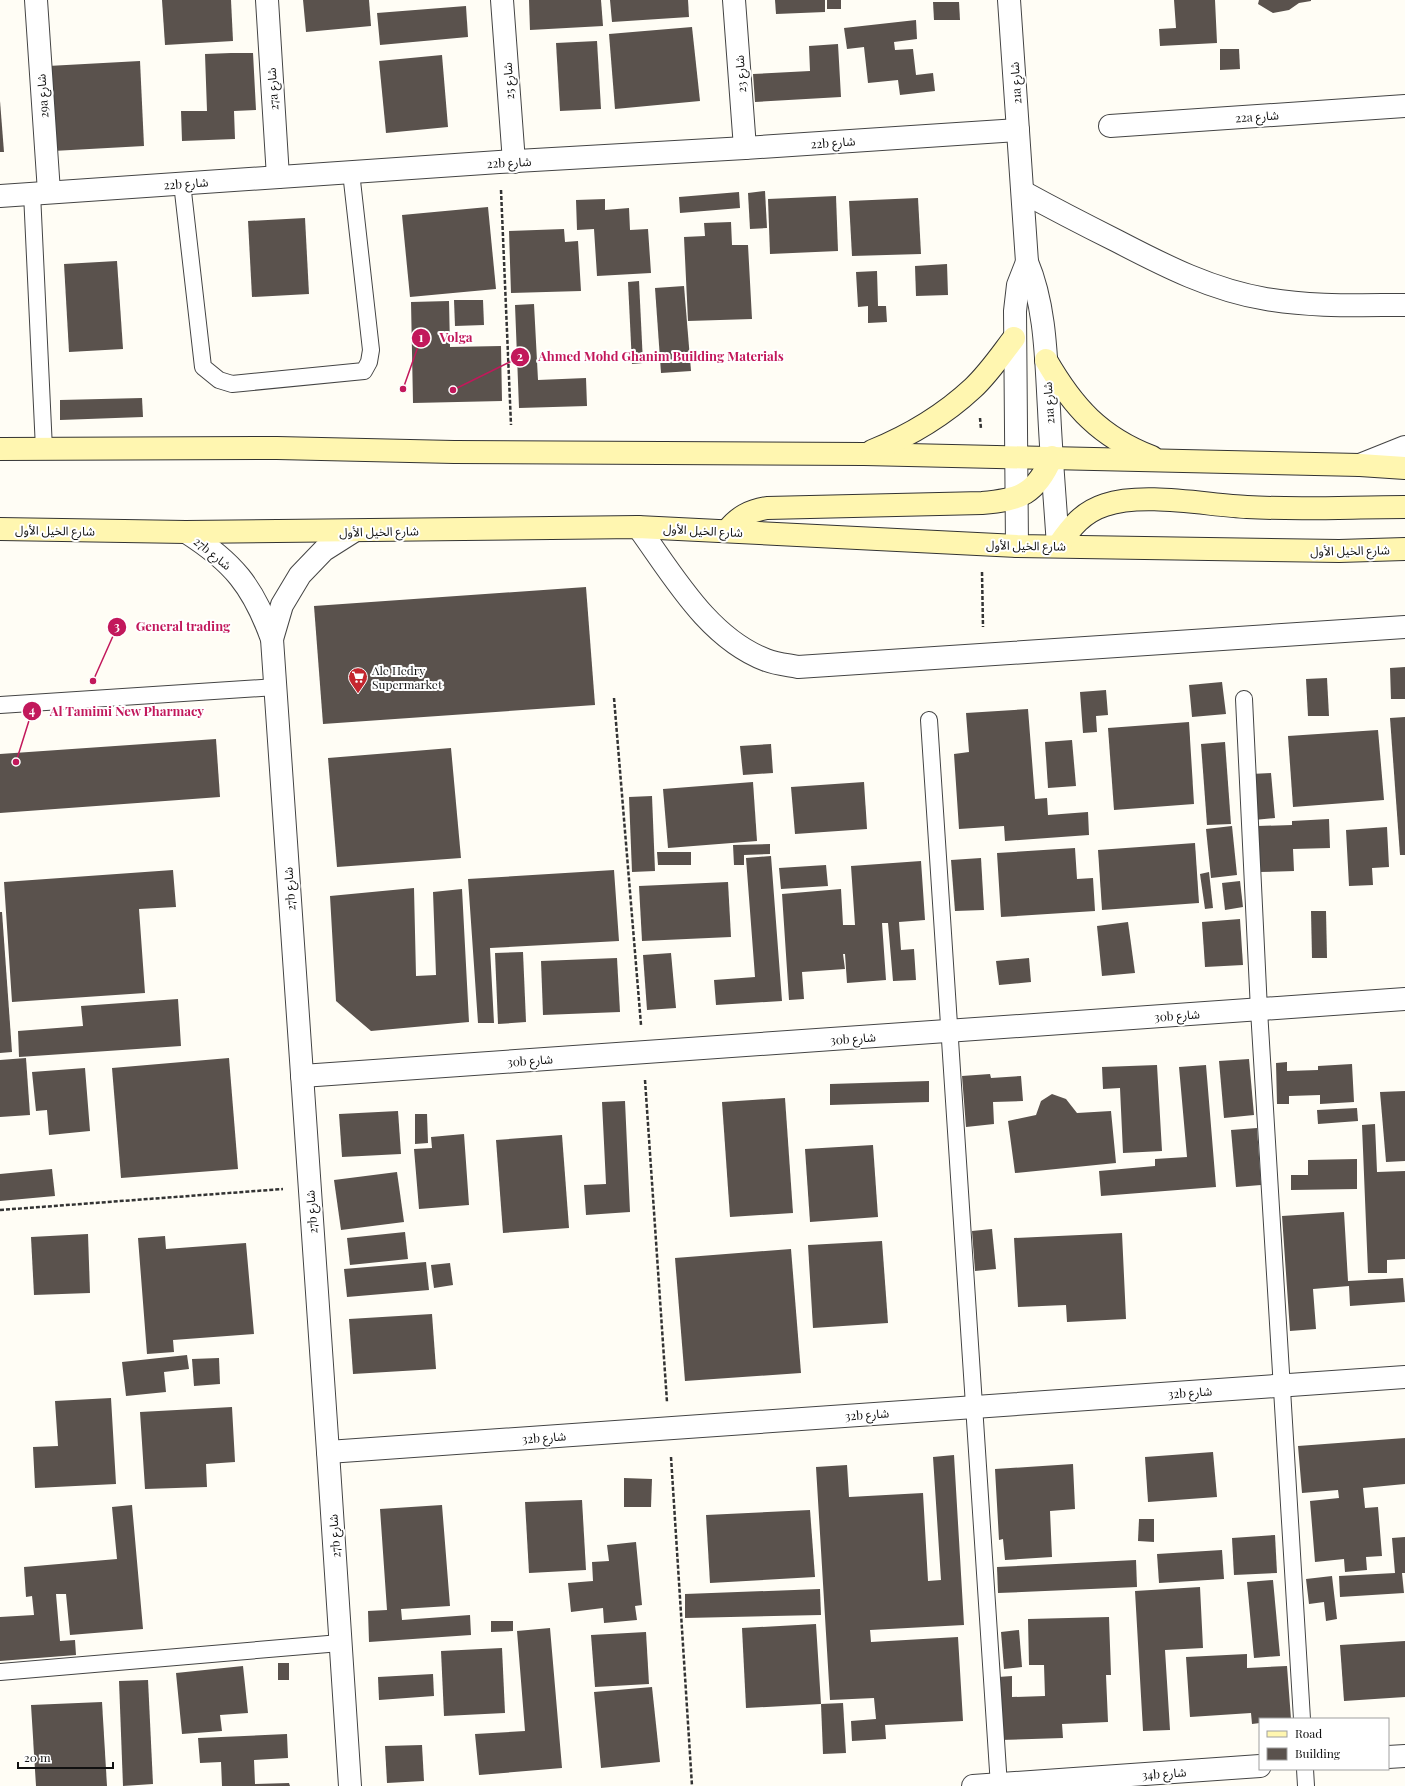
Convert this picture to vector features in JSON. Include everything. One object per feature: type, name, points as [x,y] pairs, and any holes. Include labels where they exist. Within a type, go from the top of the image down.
[{"type":"main road","points":[[864,454],[894,442],[922,427],[956,402],[973,388],[995,364],[1014,338]]},
{"type":"main road","points":[[1046,360],[1061,388],[1082,412],[1106,433],[1133,449],[1162,461]]},
{"type":"main road","points":[[0,449],[277,448],[513,453],[864,454],[1360,465],[1405,468]]},
{"type":"main road","points":[[727,531],[734,522],[744,515],[755,510],[767,508],[982,503],[1017,498],[1033,488],[1044,475],[1052,458]]},
{"type":"main road","points":[[1058,546],[1071,527],[1085,514],[1105,505],[1126,500],[1248,507],[1405,507]]},
{"type":"main road","name":"شارع الخيل الأول","points":[[0,529],[186,532],[638,527],[1018,546],[1339,551],[1405,549]]},
{"type":"street","name":"29a شارع","points":[[36,0],[40,192]]},
{"type":"street","name":"27a شارع","points":[[266,0],[278,177]]},
{"type":"street","name":"شارع 25","points":[[502,0],[507,162]]},
{"type":"street","name":"شارع 23","points":[[734,0],[745,148]]},
{"type":"street","name":"21a شارع","points":[[1009,0],[1027,262],[1039,300],[1046,360],[1058,546]]},
{"type":"street","name":"22a شارع","points":[[1110,126],[1405,106]]},
{"type":"street","name":"22b شارع","points":[[0,196],[40,192],[1018,130]]},
{"type":"street","points":[[1023,192],[1158,263],[1193,279],[1229,291],[1266,299],[1304,304],[1405,305]]},
{"type":"street","name":"21a شارع","points":[[1018,546],[1014,338],[1015,298],[1027,262]]},
{"type":"street","points":[[1360,465],[1405,447]]},
{"type":"street","points":[[638,527],[712,625],[737,646],[766,660],[798,667],[1405,627]]},
{"type":"street","name":"27b شارع","points":[[272,639],[282,605],[300,575],[324,550],[354,531]]},
{"type":"street","name":"27b شارع","points":[[186,532],[210,547],[231,565],[263,612],[272,639],[350,1786]]},
{"type":"street","name":"30b شارع","points":[[302,1076],[1405,999]]},
{"type":"street","name":"32b شارع","points":[[328,1452],[1405,1377]]},
{"type":"street","points":[[1389,1757],[1405,1756]]},
{"type":"street","name":"34b شارع","points":[[973,1786],[1259,1766]]},
{"type":"lane","points":[[182,183],[203,367],[220,380],[232,384],[364,371],[369,362],[371,350],[351,172]]},
{"type":"lane","points":[[40,192],[44,449]]},
{"type":"lane","points":[[0,706],[276,687]]},
{"type":"lane","points":[[1244,699],[1260,1010],[1302,1718]]},
{"type":"lane","points":[[929,720],[999,1785]]},
{"type":"lane","points":[[0,1672],[340,1643]]},
{"type":"lane","points":[[1305,1770],[1306,1786]]},
{"type":"path","points":[[507,162],[513,453]]},
{"type":"path","points":[[614,698],[643,1052],[692,1786]]},
{"type":"path","points":[[0,1210],[309,1187]]},
{"type":"building","points":[[162,0],[231,0],[233,41],[165,45]]},
{"type":"building","points":[[303,0],[369,0],[371,26],[306,32]]},
{"type":"building","points":[[529,0],[601,0],[603,26],[530,30]]},
{"type":"building","points":[[610,0],[688,0],[689,17],[612,22]]},
{"type":"building","points":[[775,0],[825,0],[825,12],[776,14]]},
{"type":"building","points":[[827,0],[841,0],[841,9],[827,9]]},
{"type":"building","points":[[1174,0],[1215,0],[1217,43],[1160,46],[1159,29],[1176,28]]},
{"type":"building","points":[[1259,0],[1311,1],[1299,3],[1289,10],[1273,13],[1258,4]]},
{"type":"building","points":[[933,2],[959,2],[960,20],[934,20]]},
{"type":"building","points":[[466,6],[468,37],[380,45],[377,13]]},
{"type":"building","points":[[916,20],[917,39],[894,42],[895,50],[913,49],[916,75],[933,73],[935,91],[900,95],[898,80],[868,83],[864,47],[847,49],[844,28]]},
{"type":"building","points":[[692,27],[700,101],[615,109],[609,34]]},
{"type":"building","points":[[597,41],[601,109],[560,111],[556,43]]},
{"type":"building","points":[[838,44],[841,97],[755,102],[753,74],[810,71],[809,46]]},
{"type":"building","points":[[1220,49],[1239,49],[1240,69],[1220,70]]},
{"type":"building","points":[[253,53],[256,110],[234,111],[235,139],[182,141],[181,111],[207,111],[205,54]]},
{"type":"building","points":[[442,55],[448,127],[386,133],[379,61]]},
{"type":"building","points":[[140,61],[144,146],[53,151],[48,66]]},
{"type":"building","points":[[0,101],[4,152],[0,152]]},
{"type":"building","points":[[765,191],[767,228],[750,229],[748,193]]},
{"type":"building","points":[[739,192],[740,208],[680,213],[679,197]]},
{"type":"building","points":[[836,196],[838,251],[770,254],[768,199]]},
{"type":"building","points":[[918,198],[921,254],[852,256],[849,201]]},
{"type":"building","points":[[605,199],[605,210],[629,208],[630,230],[648,229],[651,273],[597,276],[594,229],[577,230],[576,200]]},
{"type":"building","points":[[488,207],[496,289],[410,297],[402,215]]},
{"type":"building","points":[[305,218],[309,294],[252,297],[248,221]]},
{"type":"building","points":[[731,222],[732,245],[748,245],[752,319],[688,321],[684,237],[705,236],[704,223]]},
{"type":"building","points":[[564,229],[565,242],[578,241],[581,291],[511,293],[509,231]]},
{"type":"building","points":[[117,261],[123,349],[69,352],[64,264]]},
{"type":"building","points":[[947,264],[948,295],[916,296],[915,266]]},
{"type":"building","points":[[877,271],[878,306],[886,306],[887,322],[868,323],[868,306],[858,307],[856,272]]},
{"type":"building","points":[[639,281],[643,363],[632,364],[628,282]]},
{"type":"building","points":[[684,286],[691,371],[661,373],[655,288]]},
{"type":"building","points":[[454,300],[483,300],[484,325],[455,326]]},
{"type":"building","points":[[449,301],[450,347],[501,346],[502,401],[413,403],[411,302]]},
{"type":"building","points":[[534,304],[538,380],[586,378],[587,406],[519,408],[515,305]]},
{"type":"building","points":[[142,398],[143,417],[60,420],[60,400]]},
{"type":"building","points":[[586,587],[595,705],[323,724],[314,606]]},
{"type":"building","points":[[1405,667],[1405,699],[1391,699],[1390,668]]},
{"type":"building","points":[[1327,678],[1329,716],[1308,716],[1306,679]]},
{"type":"building","points":[[1222,682],[1226,714],[1192,717],[1189,685]]},
{"type":"building","points":[[1106,690],[1108,715],[1096,716],[1097,732],[1083,733],[1080,692]]},
{"type":"building","points":[[1028,709],[1035,799],[1047,798],[1048,815],[1088,812],[1089,835],[1005,841],[1004,826],[959,829],[954,754],[969,752],[966,713]]},
{"type":"building","points":[[1405,717],[1405,855],[1400,855],[1390,718]]},
{"type":"building","points":[[1189,722],[1194,804],[1114,810],[1108,728]]},
{"type":"building","points":[[1378,730],[1384,800],[1293,807],[1288,736]]},
{"type":"building","points":[[216,739],[220,797],[0,813],[0,754]]},
{"type":"building","points":[[1072,740],[1076,786],[1048,788],[1045,742]]},
{"type":"building","points":[[1225,742],[1231,824],[1207,825],[1201,744]]},
{"type":"building","points":[[771,744],[773,773],[743,775],[740,746]]},
{"type":"building","points":[[451,748],[461,858],[337,867],[328,758]]},
{"type":"building","points":[[1271,773],[1275,818],[1254,820],[1251,774]]},
{"type":"building","points":[[753,782],[757,841],[668,848],[663,789]]},
{"type":"building","points":[[864,782],[867,829],[795,834],[791,787]]},
{"type":"building","points":[[652,796],[655,871],[632,872],[629,797]]},
{"type":"building","points":[[1329,819],[1330,848],[1293,849],[1294,871],[1259,872],[1258,826],[1292,825],[1292,821]]},
{"type":"building","points":[[1232,826],[1237,875],[1211,878],[1206,829]]},
{"type":"building","points":[[1387,827],[1389,867],[1372,868],[1373,885],[1349,886],[1346,830]]},
{"type":"building","points":[[1195,843],[1199,903],[1102,910],[1098,850]]},
{"type":"building","points":[[770,844],[770,854],[744,855],[744,865],[734,865],[733,845]]},
{"type":"building","points":[[1075,848],[1077,879],[1093,878],[1095,911],[1001,917],[997,853]]},
{"type":"building","points":[[657,852],[691,852],[691,865],[658,865]]},
{"type":"building","points":[[771,856],[782,1001],[716,1005],[714,980],[755,977],[746,858]]},
{"type":"building","points":[[981,858],[984,910],[955,911],[951,860]]},
{"type":"building","points":[[921,861],[925,920],[899,922],[901,950],[914,949],[916,980],[893,981],[888,923],[882,923],[886,980],[847,983],[845,954],[843,954],[845,969],[802,972],[804,999],[789,1000],[782,894],[841,889],[843,925],[855,925],[851,866]]},
{"type":"building","points":[[826,865],[828,886],[781,889],[779,868]]},
{"type":"building","points":[[173,870],[176,907],[139,909],[145,993],[12,1002],[4,882]]},
{"type":"building","points":[[614,870],[619,941],[490,948],[494,1023],[478,1023],[468,879]]},
{"type":"building","points":[[1209,872],[1213,908],[1205,909],[1200,874]]},
{"type":"building","points":[[1240,881],[1243,907],[1225,910],[1222,883]]},
{"type":"building","points":[[728,882],[731,937],[642,941],[639,886]]},
{"type":"building","points":[[414,888],[416,976],[436,975],[433,892],[462,889],[469,1022],[371,1031],[336,1001],[330,896]]},
{"type":"building","points":[[1311,911],[1326,911],[1327,958],[1312,958]]},
{"type":"building","points":[[0,912],[2,912],[12,1052],[0,1053]]},
{"type":"building","points":[[1240,919],[1243,965],[1205,967],[1202,922]]},
{"type":"building","points":[[1128,922],[1135,973],[1102,976],[1097,926]]},
{"type":"building","points":[[523,952],[526,1022],[498,1024],[495,953]]},
{"type":"building","points":[[671,953],[676,1008],[647,1010],[643,955]]},
{"type":"building","points":[[617,958],[620,1012],[543,1015],[541,961]]},
{"type":"building","points":[[1029,958],[1031,982],[999,985],[996,961]]},
{"type":"building","points":[[178,999],[181,1046],[19,1057],[18,1031],[83,1026],[81,1006]]},
{"type":"building","points":[[26,1058],[30,1115],[0,1117],[0,1060]]},
{"type":"building","points":[[229,1058],[238,1169],[121,1178],[112,1068]]},
{"type":"building","points":[[1249,1059],[1254,1115],[1224,1118],[1219,1061]]},
{"type":"building","points":[[1287,1062],[1287,1071],[1318,1070],[1318,1066],[1352,1064],[1354,1102],[1320,1104],[1320,1095],[1289,1096],[1289,1104],[1277,1104],[1276,1063]]},
{"type":"building","points":[[1157,1065],[1162,1151],[1123,1153],[1120,1088],[1103,1089],[1102,1067]]},
{"type":"building","points":[[1206,1065],[1216,1187],[1101,1196],[1099,1171],[1155,1166],[1155,1159],[1187,1157],[1179,1067]]},
{"type":"building","points":[[85,1068],[90,1131],[49,1135],[47,1110],[36,1111],[32,1072]]},
{"type":"building","points":[[990,1074],[991,1078],[1021,1076],[1023,1101],[993,1102],[994,1124],[966,1127],[962,1076]]},
{"type":"building","points":[[929,1081],[929,1102],[830,1105],[830,1084]]},
{"type":"building","points":[[1405,1091],[1405,1161],[1386,1162],[1380,1092]]},
{"type":"building","points":[[1052,1094],[1066,1099],[1077,1113],[1111,1111],[1116,1163],[1015,1173],[1008,1121],[1036,1115],[1041,1101]]},
{"type":"building","points":[[785,1098],[793,1213],[730,1217],[722,1102]]},
{"type":"building","points":[[625,1101],[630,1212],[586,1215],[584,1185],[606,1184],[602,1102]]},
{"type":"building","points":[[1357,1108],[1358,1121],[1318,1124],[1317,1110]]},
{"type":"building","points":[[398,1111],[401,1154],[342,1157],[339,1114]]},
{"type":"building","points":[[415,1114],[427,1114],[428,1143],[415,1144]]},
{"type":"building","points":[[1375,1124],[1377,1172],[1405,1171],[1405,1259],[1387,1260],[1387,1273],[1368,1273],[1362,1125]]},
{"type":"building","points":[[1257,1128],[1261,1185],[1236,1187],[1231,1130]]},
{"type":"building","points":[[464,1134],[469,1205],[419,1209],[414,1149],[432,1148],[431,1137]]},
{"type":"building","points":[[562,1135],[569,1228],[503,1233],[496,1140]]},
{"type":"building","points":[[873,1145],[878,1217],[810,1222],[805,1149]]},
{"type":"building","points":[[1357,1159],[1357,1189],[1291,1190],[1291,1175],[1308,1175],[1308,1160]]},
{"type":"building","points":[[52,1169],[55,1196],[0,1201],[0,1174]]},
{"type":"building","points":[[397,1172],[404,1222],[341,1230],[334,1180]]},
{"type":"building","points":[[1344,1212],[1348,1281],[1403,1278],[1405,1302],[1350,1306],[1349,1286],[1313,1289],[1316,1329],[1290,1331],[1282,1216]]},
{"type":"building","points":[[992,1229],[996,1269],[975,1271],[972,1231]]},
{"type":"building","points":[[405,1232],[408,1259],[350,1265],[347,1238]]},
{"type":"building","points":[[1122,1233],[1126,1319],[1067,1322],[1066,1305],[1018,1307],[1014,1238]]},
{"type":"building","points":[[88,1234],[90,1293],[34,1295],[31,1237]]},
{"type":"building","points":[[165,1236],[166,1249],[246,1243],[254,1334],[173,1340],[174,1352],[147,1354],[138,1238]]},
{"type":"building","points":[[882,1241],[888,1323],[813,1328],[808,1245]]},
{"type":"building","points":[[791,1249],[801,1373],[685,1381],[675,1258]]},
{"type":"building","points":[[426,1262],[429,1290],[347,1297],[344,1269]]},
{"type":"building","points":[[450,1263],[453,1285],[434,1288],[431,1265]]},
{"type":"building","points":[[432,1314],[436,1369],[353,1374],[349,1319]]},
{"type":"building","points":[[187,1355],[189,1369],[164,1372],[166,1392],[126,1396],[122,1362]]},
{"type":"building","points":[[219,1358],[220,1384],[194,1386],[192,1359]]},
{"type":"building","points":[[111,1398],[116,1484],[35,1488],[33,1447],[58,1446],[55,1401]]},
{"type":"building","points":[[232,1407],[235,1462],[206,1464],[207,1487],[145,1489],[140,1412]]},
{"type":"building","points":[[1405,1438],[1405,1484],[1363,1488],[1365,1508],[1378,1507],[1382,1556],[1366,1557],[1367,1570],[1345,1572],[1344,1559],[1315,1562],[1310,1501],[1339,1498],[1338,1490],[1302,1493],[1298,1446]]},
{"type":"building","points":[[1213,1452],[1217,1497],[1148,1502],[1145,1457]]},
{"type":"building","points":[[954,1455],[964,1625],[870,1630],[871,1642],[958,1637],[963,1721],[885,1725],[886,1739],[852,1741],[851,1721],[876,1719],[874,1698],[830,1700],[816,1467],[847,1465],[849,1497],[923,1493],[928,1581],[941,1580],[933,1457]]},
{"type":"building","points":[[1073,1464],[1075,1509],[1050,1511],[1052,1557],[1005,1560],[1003,1539],[999,1540],[995,1469]]},
{"type":"building","points":[[624,1478],[652,1479],[651,1507],[624,1507]]},
{"type":"building","points":[[582,1500],[586,1570],[529,1573],[525,1502]]},
{"type":"building","points":[[132,1505],[143,1629],[70,1635],[66,1594],[56,1594],[60,1641],[75,1640],[76,1655],[0,1661],[0,1617],[34,1615],[32,1596],[26,1597],[24,1567],[117,1559],[112,1507]]},
{"type":"building","points":[[442,1505],[450,1606],[401,1609],[402,1620],[470,1615],[471,1635],[369,1642],[368,1611],[387,1610],[380,1509]]},
{"type":"building","points":[[810,1510],[815,1577],[710,1583],[706,1515]]},
{"type":"building","points":[[1139,1519],[1154,1519],[1154,1542],[1138,1541]]},
{"type":"building","points":[[1275,1535],[1277,1573],[1234,1575],[1232,1538]]},
{"type":"building","points":[[1405,1537],[1405,1573],[1402,1573],[1404,1593],[1340,1597],[1339,1576],[1395,1573],[1392,1538]]},
{"type":"building","points":[[636,1542],[642,1605],[635,1606],[637,1620],[604,1623],[603,1608],[571,1612],[568,1583],[593,1581],[592,1562],[609,1561],[607,1545]]},
{"type":"building","points":[[1222,1550],[1224,1579],[1159,1583],[1157,1554]]},
{"type":"building","points":[[1136,1560],[1137,1587],[998,1593],[997,1567]]},
{"type":"building","points":[[1332,1576],[1337,1619],[1326,1621],[1324,1602],[1309,1604],[1306,1579]]},
{"type":"building","points":[[1273,1580],[1280,1656],[1254,1658],[1247,1582]]},
{"type":"building","points":[[1200,1587],[1203,1648],[1165,1650],[1170,1730],[1143,1731],[1135,1591]]},
{"type":"building","points":[[820,1589],[821,1615],[685,1618],[685,1594]]},
{"type":"building","points":[[1109,1617],[1111,1675],[1106,1675],[1108,1722],[1062,1724],[1063,1738],[1000,1740],[998,1677],[1012,1676],[1012,1697],[1045,1696],[1044,1665],[1029,1665],[1028,1619]]},
{"type":"building","points":[[491,1621],[513,1621],[513,1631],[491,1632]]},
{"type":"building","points":[[816,1624],[821,1704],[746,1708],[742,1628]]},
{"type":"building","points":[[550,1628],[562,1768],[479,1775],[475,1734],[525,1731],[517,1631]]},
{"type":"building","points":[[1019,1630],[1022,1667],[1004,1669],[1001,1632]]},
{"type":"building","points":[[646,1632],[649,1684],[595,1687],[591,1635]]},
{"type":"building","points":[[1405,1641],[1405,1697],[1344,1701],[1340,1645]]},
{"type":"building","points":[[502,1648],[505,1713],[444,1716],[441,1651]]},
{"type":"building","points":[[1247,1654],[1247,1668],[1287,1666],[1291,1718],[1259,1718],[1259,1723],[1252,1724],[1251,1713],[1190,1717],[1186,1657]]},
{"type":"building","points":[[278,1663],[289,1663],[289,1680],[278,1680]]},
{"type":"building","points":[[243,1666],[248,1713],[220,1715],[222,1731],[182,1734],[176,1673]]},
{"type":"building","points":[[433,1674],[434,1696],[379,1700],[378,1677]]},
{"type":"building","points":[[148,1680],[153,1784],[123,1786],[119,1681]]},
{"type":"building","points":[[652,1687],[660,1762],[601,1768],[594,1692]]},
{"type":"building","points":[[102,1702],[107,1786],[36,1786],[31,1705]]},
{"type":"building","points":[[843,1703],[846,1753],[823,1754],[821,1704]]},
{"type":"building","points":[[287,1734],[288,1758],[254,1760],[255,1784],[289,1783],[290,1786],[222,1786],[221,1762],[200,1763],[198,1738]]},
{"type":"building","points":[[422,1745],[424,1781],[387,1783],[385,1746]]},
{"type":"place","name":"Volga","points":[[403,389]]},
{"type":"place","name":"Ahmed Mohd Ghanim Building Materials","points":[[453,390]]},
{"type":"place","name":"General trading","points":[[93,681]]},
{"type":"place","name":"Ale Hedry Supermarket","points":[[358,694]]},
{"type":"place","name":"Al Tamimi New Pharmacy","points":[[16,762]]}]
